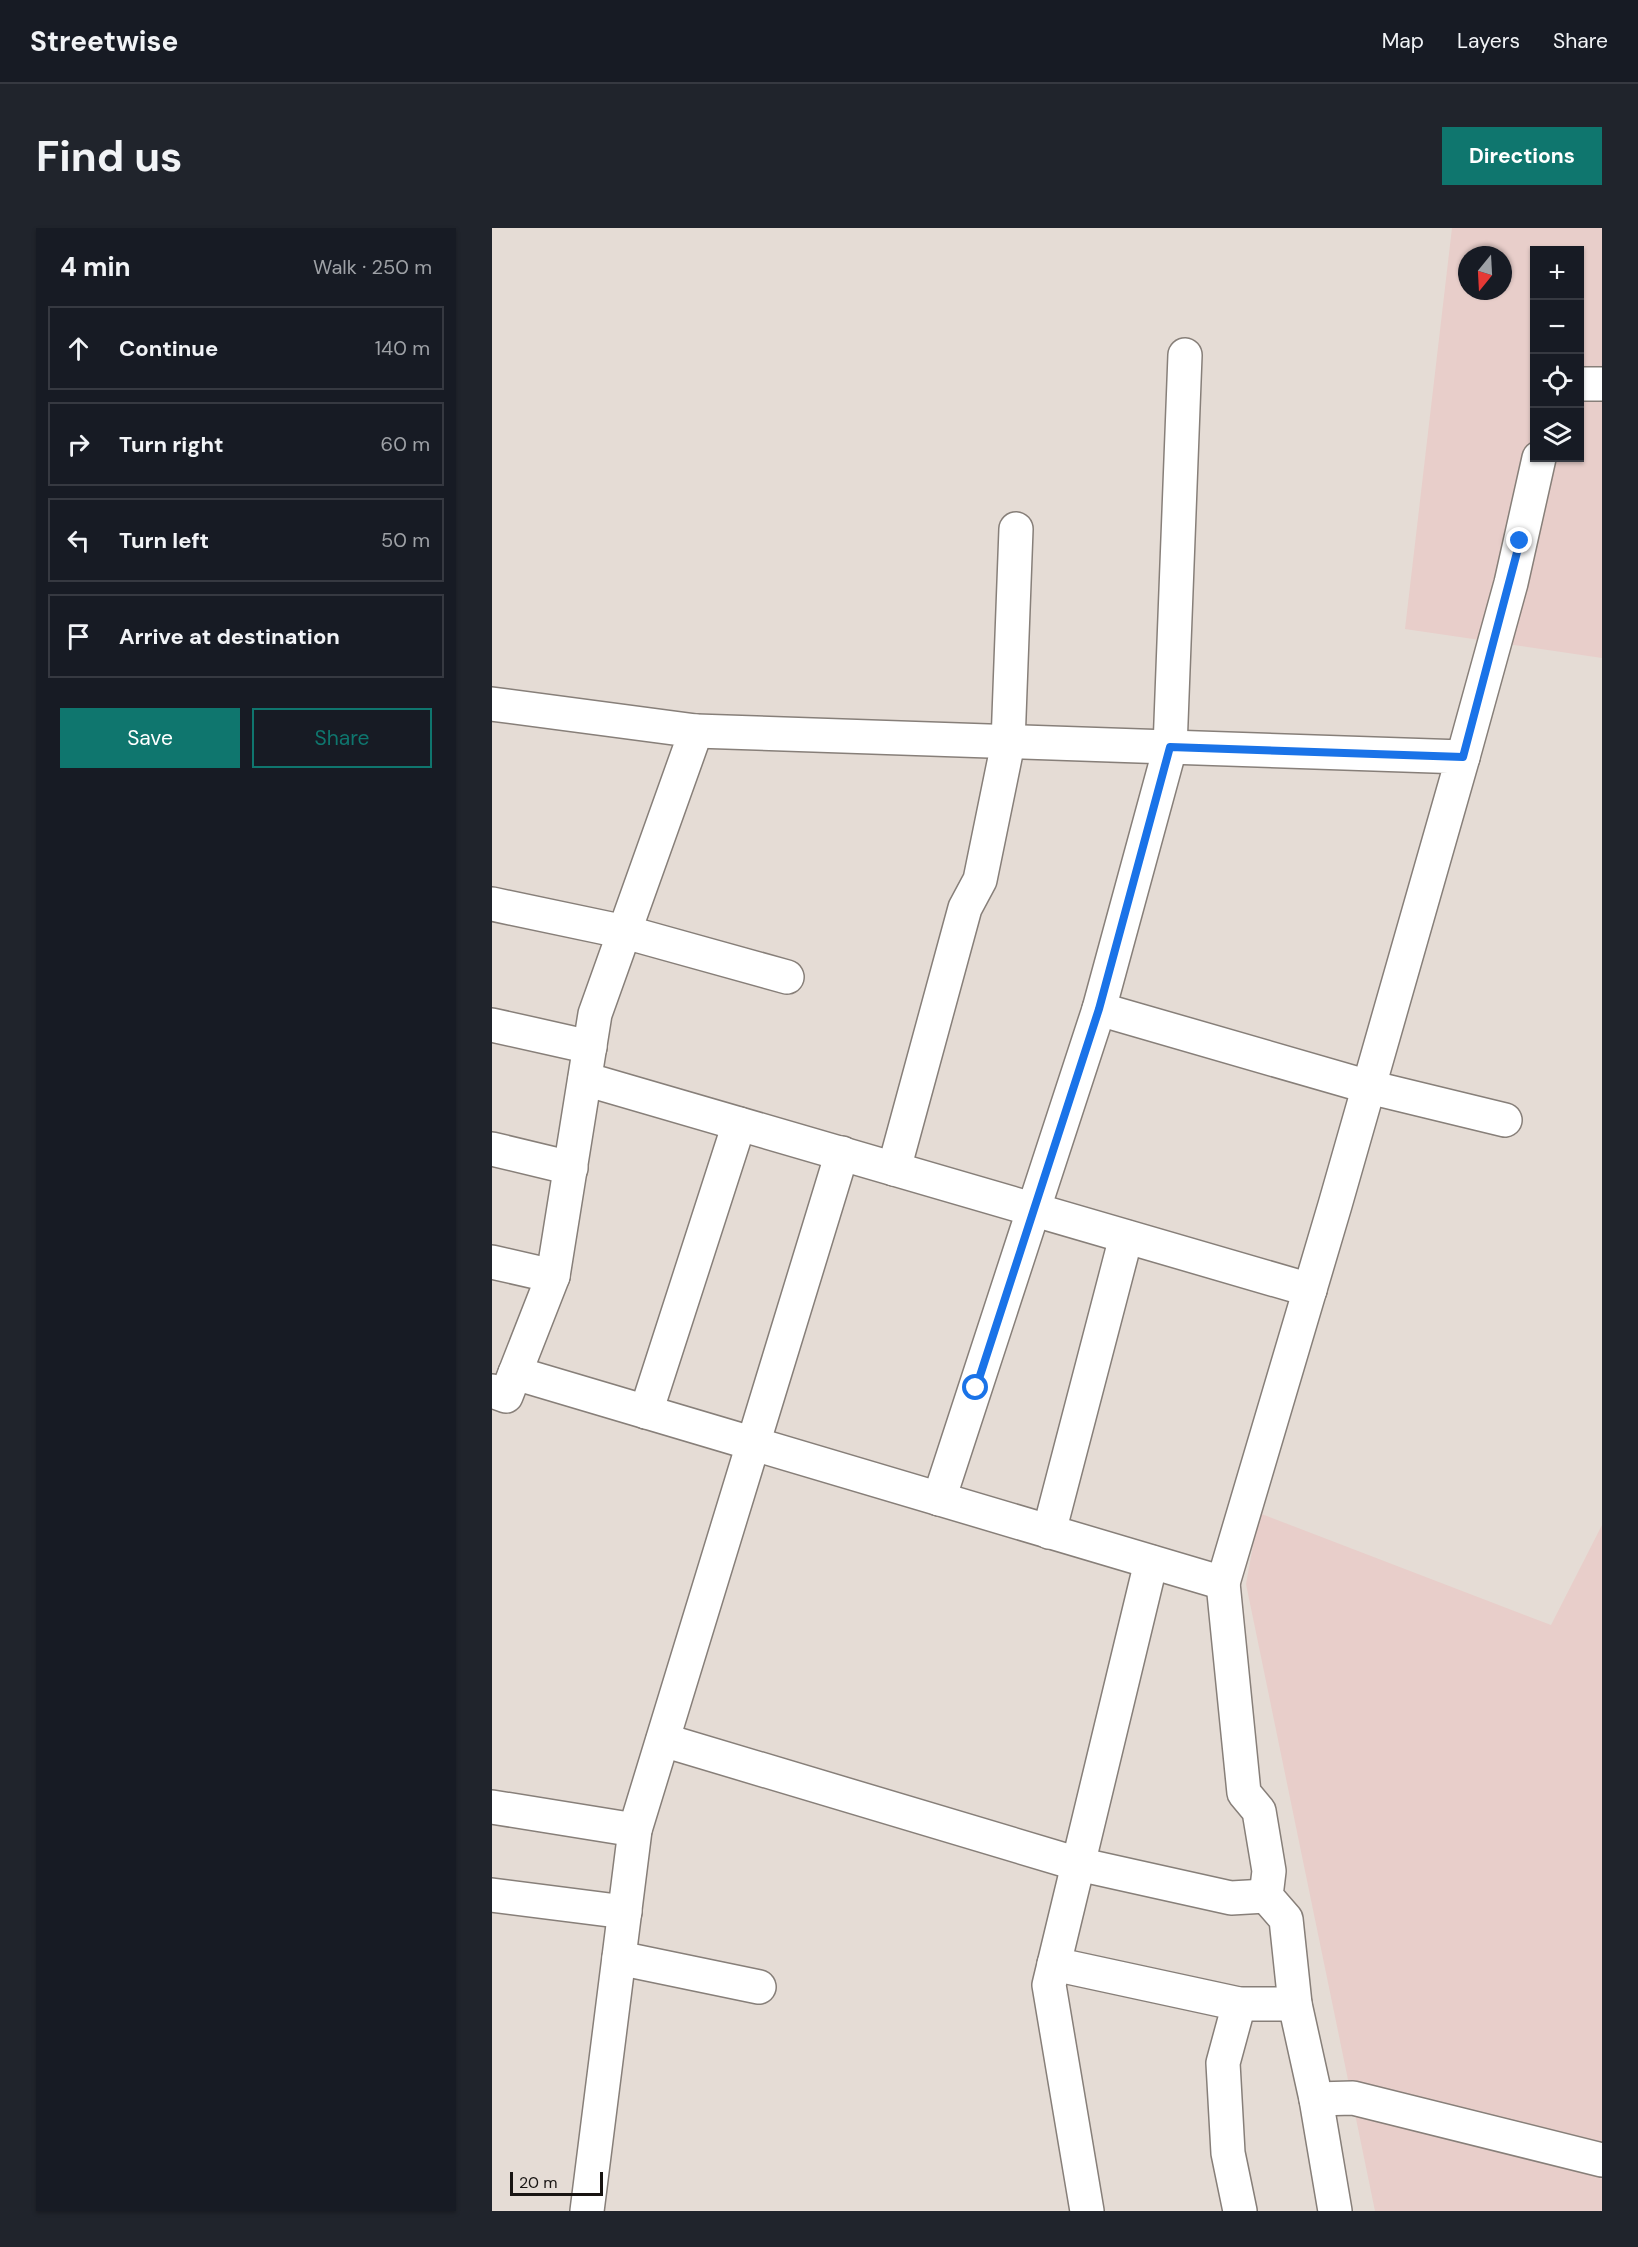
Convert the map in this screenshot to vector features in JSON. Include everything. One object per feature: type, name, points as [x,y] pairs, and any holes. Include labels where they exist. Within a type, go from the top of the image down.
[{"type":"street","points":[[939,1499],[1099,1009],[1170,747],[1185,355]]},
{"type":"street","points":[[1584,384],[1602,384]]},
{"type":"street","points":[[1335,2211],[1316,2099],[1295,2004],[1286,1919],[1266,1896],[1269,1871],[1259,1811],[1244,1793],[1223,1583],[1369,1087],[1463,757],[1510,583],[1538,462]]},
{"type":"street","points":[[894,1169],[965,908],[980,880],[1008,743],[1016,529]]},
{"type":"street","points":[[492,704],[696,731],[1463,757]]},
{"type":"street","points":[[696,731],[595,1014],[553,1275],[503,1382],[646,1412],[1223,1583]]},
{"type":"street","points":[[492,904],[625,932],[787,977]]},
{"type":"street","points":[[1099,1009],[1369,1087],[1505,1120]]},
{"type":"street","points":[[492,1025],[590,1047]]},
{"type":"street","points":[[585,1078],[1310,1290]]},
{"type":"street","points":[[646,1412],[739,1124]]},
{"type":"street","points":[[492,1149],[571,1168]]},
{"type":"street","points":[[587,2211],[635,1830],[842,1154]]},
{"type":"street","points":[[1049,1532],[1126,1237]]},
{"type":"street","points":[[492,1262],[553,1275]]},
{"type":"street","points":[[1087,2211],[1049,1986],[1151,1562]]},
{"type":"street","points":[[663,1740],[1078,1864],[1231,1898],[1266,1896]]},
{"type":"street","points":[[492,1807],[635,1830]]},
{"type":"street","points":[[492,1894],[625,1912]]},
{"type":"street","points":[[619,1958],[759,1987]]},
{"type":"street","points":[[1054,1964],[1239,2004],[1295,2004]]},
{"type":"street","points":[[1239,2004],[1223,2063],[1228,2153],[1240,2211]]},
{"type":"street","points":[[1316,2099],[1353,2098],[1602,2160]]},
{"type":"shaded area","points":[[1452,228],[1602,228],[1602,658],[1405,629]]},
{"type":"shaded area","points":[[1259,1513],[1551,1625],[1602,1525],[1602,2211],[1375,2211],[1246,1584]]},
{"type":"route","points":[[976,1388],[1099,1009],[1170,747],[1463,757],[1520,541]]}]
